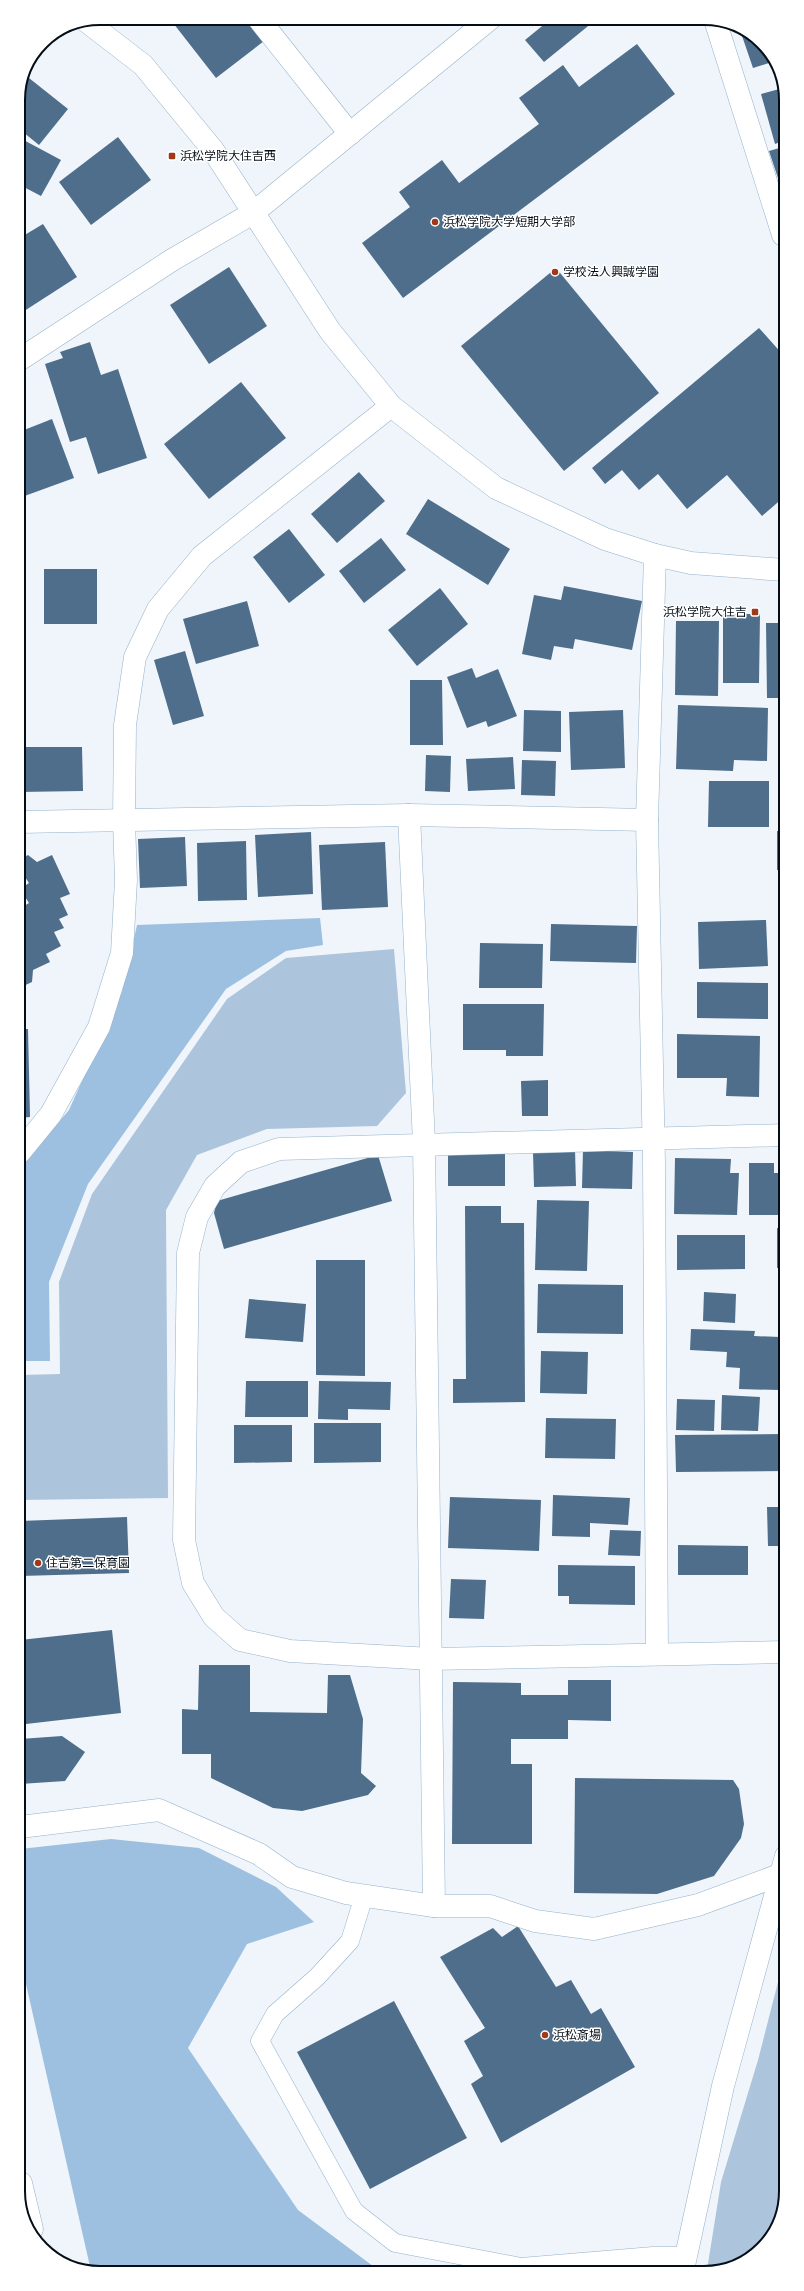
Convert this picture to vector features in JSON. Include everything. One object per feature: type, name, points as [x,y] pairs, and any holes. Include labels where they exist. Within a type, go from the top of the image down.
[{"type":"street","points":[[264,25],[350,134]]},
{"type":"street","points":[[25,355],[172,260],[253,213],[480,25]]},
{"type":"street","points":[[92,26],[144,65],[213,150],[330,331],[391,406],[496,488],[605,539],[655,555],[691,563],[779,570]]},
{"type":"street","points":[[717,26],[779,220]]},
{"type":"street","points":[[25,1146],[51,1114],[99,1026],[122,953],[126,880],[124,821],[125,725],[135,657],[158,609],[202,556],[391,406]]},
{"type":"street","points":[[655,555],[647,820],[654,1139],[657,1654]]},
{"type":"street","points":[[25,822],[409,815],[647,820]]},
{"type":"street","points":[[409,815],[424,1143],[434,1906]]},
{"type":"street","points":[[779,1135],[424,1143],[280,1149],[241,1162],[215,1186],[198,1217],[188,1253],[184,1540],[193,1584],[214,1617],[240,1640],[290,1651],[431,1659],[779,1652]]},
{"type":"street","points":[[25,1826],[159,1810],[259,1854],[292,1877],[346,1893],[434,1906],[490,1906],[535,1921],[594,1929],[698,1905],[779,1870]]},
{"type":"street","points":[[683,2263],[723,2086],[779,1886]]},
{"type":"lane","points":[[364,1896],[350,1941],[317,1977],[275,2014],[260,2041],[354,2211],[395,2243],[516,2266]]},
{"type":"lane","points":[[533,2266],[652,2256],[683,2263]]},
{"type":"shaded area","points":[[320,918],[323,945],[286,951],[226,989],[88,1184],[49,1282],[50,1361],[25,1361],[25,1162],[69,1110],[122,992],[137,925]]},
{"type":"shaded area","points":[[394,949],[406,1093],[377,1126],[267,1129],[197,1155],[166,1210],[168,1498],[25,1500],[25,1375],[60,1374],[59,1282],[92,1194],[227,999],[286,958]]},
{"type":"shaded area","points":[[111,1839],[199,1848],[276,1887],[314,1922],[247,1944],[188,2048],[298,2210],[373,2266],[95,2266],[90,2265],[25,1980],[25,1848]]},
{"type":"shaded area","points":[[779,1978],[778,2205],[771,2224],[763,2237],[753,2247],[741,2256],[732,2260],[708,2266],[721,2182],[758,2060]]},
{"type":"building","points":[[175,25],[251,25],[264,41],[216,78]]},
{"type":"building","points":[[543,25],[589,25],[544,62],[525,40]]},
{"type":"building","points":[[742,36],[757,47],[769,63],[753,68]]},
{"type":"building","points":[[637,44],[675,94],[403,298],[362,243],[410,207],[399,192],[442,160],[459,183],[539,124],[519,98],[563,65],[579,87]]},
{"type":"building","points":[[29,78],[68,109],[39,145],[25,134],[25,95]]},
{"type":"building","points":[[778,89],[779,142],[775,144],[761,94]]},
{"type":"building","points":[[118,137],[151,180],[91,225],[59,182]]},
{"type":"building","points":[[25,141],[61,160],[41,196],[25,188]]},
{"type":"building","points":[[779,148],[779,181],[769,151]]},
{"type":"building","points":[[43,224],[77,277],[25,310],[25,235]]},
{"type":"building","points":[[229,267],[267,326],[209,364],[170,305]]},
{"type":"building","points":[[556,268],[659,393],[564,471],[461,346]]},
{"type":"building","points":[[759,328],[779,350],[779,501],[762,516],[727,475],[687,509],[658,474],[639,490],[622,470],[605,484],[592,468]]},
{"type":"building","points":[[90,342],[101,375],[118,369],[147,458],[98,474],[86,437],[70,442],[45,364],[63,358],[60,352]]},
{"type":"building","points":[[241,382],[286,438],[209,499],[164,444]]},
{"type":"building","points":[[52,419],[74,478],[25,496],[25,430]]},
{"type":"building","points":[[359,472],[385,501],[337,543],[311,514]]},
{"type":"building","points":[[428,499],[510,549],[488,585],[406,534]]},
{"type":"building","points":[[289,529],[325,575],[289,603],[253,557]]},
{"type":"building","points":[[381,538],[406,570],[364,603],[339,571]]},
{"type":"building","points":[[25,564],[26,614],[25,614]]},
{"type":"building","points":[[44,569],[97,569],[97,624],[44,624]]},
{"type":"building","points":[[564,586],[642,601],[632,650],[575,639],[573,649],[554,646],[551,660],[522,654],[534,595],[561,600]]},
{"type":"building","points":[[440,588],[468,624],[417,666],[388,630]]},
{"type":"building","points":[[247,601],[259,646],[196,664],[183,619]]},
{"type":"building","points":[[723,614],[760,614],[759,683],[723,683]]},
{"type":"building","points":[[676,621],[719,621],[718,696],[675,695]]},
{"type":"building","points":[[766,623],[779,623],[779,698],[767,698]]},
{"type":"building","points":[[185,651],[204,716],[173,725],[154,660]]},
{"type":"building","points":[[472,668],[476,678],[498,669],[517,716],[488,727],[486,721],[467,728],[447,677]]},
{"type":"building","points":[[410,680],[442,680],[443,745],[410,745]]},
{"type":"building","points":[[678,705],[768,708],[767,761],[734,760],[733,771],[676,769]]},
{"type":"building","points":[[779,707],[779,742],[778,742]]},
{"type":"building","points":[[524,710],[561,711],[561,752],[523,751]]},
{"type":"building","points":[[623,710],[625,768],[571,770],[569,712]]},
{"type":"building","points":[[25,747],[82,747],[83,791],[25,792]]},
{"type":"building","points":[[426,755],[451,756],[450,792],[425,791]]},
{"type":"building","points":[[513,757],[515,789],[468,791],[466,759]]},
{"type":"building","points":[[522,760],[556,761],[555,796],[521,795]]},
{"type":"building","points":[[709,781],[769,781],[769,827],[708,827]]},
{"type":"building","points":[[777,831],[779,831],[779,870],[777,870]]},
{"type":"building","points":[[311,832],[313,894],[258,897],[255,835]]},
{"type":"building","points":[[185,837],[187,886],[140,888],[138,839]]},
{"type":"building","points":[[246,841],[247,900],[198,901],[197,843]]},
{"type":"building","points":[[385,842],[388,907],[322,910],[319,845]]},
{"type":"building","points":[[28,855],[37,862],[52,855],[70,894],[60,898],[68,915],[59,919],[64,928],[54,932],[61,946],[46,954],[50,962],[33,970],[32,982],[25,985],[25,905],[29,903],[25,897],[25,886],[29,883],[25,877],[25,857]]},
{"type":"building","points":[[779,903],[779,932],[778,932]]},
{"type":"building","points":[[766,920],[768,966],[699,969],[698,922]]},
{"type":"building","points":[[551,924],[637,926],[636,963],[550,961]]},
{"type":"building","points":[[480,943],[543,944],[542,988],[479,988]]},
{"type":"building","points":[[697,982],[768,983],[768,1019],[697,1018]]},
{"type":"building","points":[[463,1004],[544,1004],[543,1056],[506,1056],[506,1050],[463,1050]]},
{"type":"building","points":[[25,1029],[28,1029],[30,1117],[25,1117]]},
{"type":"building","points":[[677,1034],[760,1036],[759,1097],[726,1096],[727,1078],[677,1078]]},
{"type":"building","points":[[548,1080],[548,1116],[522,1116],[521,1081]]},
{"type":"building","points":[[575,1150],[576,1186],[534,1187],[533,1152]]},
{"type":"building","points":[[583,1150],[633,1152],[632,1189],[582,1188]]},
{"type":"building","points":[[448,1153],[505,1153],[505,1186],[448,1186]]},
{"type":"building","points":[[378,1155],[392,1201],[224,1249],[214,1213],[217,1201]]},
{"type":"building","points":[[675,1158],[731,1159],[730,1173],[739,1173],[737,1215],[674,1214]]},
{"type":"building","points":[[749,1163],[774,1163],[774,1173],[779,1173],[779,1215],[749,1215]]},
{"type":"building","points":[[537,1200],[589,1201],[587,1271],[535,1270]]},
{"type":"building","points":[[465,1206],[501,1206],[501,1223],[524,1223],[525,1402],[453,1403],[453,1379],[466,1379]]},
{"type":"building","points":[[777,1228],[779,1228],[779,1268],[777,1268]]},
{"type":"building","points":[[677,1235],[745,1235],[745,1269],[677,1270]]},
{"type":"building","points":[[316,1260],[365,1260],[365,1376],[316,1375]]},
{"type":"building","points":[[538,1284],[623,1285],[623,1334],[537,1333]]},
{"type":"building","points":[[704,1292],[736,1294],[735,1323],[703,1321]]},
{"type":"building","points":[[249,1299],[306,1304],[303,1342],[245,1338]]},
{"type":"building","points":[[691,1329],[755,1331],[754,1336],[779,1337],[778,1390],[739,1389],[740,1368],[726,1367],[727,1352],[690,1350]]},
{"type":"building","points":[[541,1351],[588,1352],[587,1394],[540,1393]]},
{"type":"building","points":[[246,1381],[308,1381],[308,1417],[245,1417]]},
{"type":"building","points":[[319,1381],[391,1382],[390,1410],[348,1409],[348,1420],[318,1419]]},
{"type":"building","points":[[722,1395],[760,1397],[758,1431],[721,1430]]},
{"type":"building","points":[[677,1399],[715,1400],[714,1431],[676,1430]]},
{"type":"building","points":[[546,1418],[616,1419],[615,1459],[545,1458]]},
{"type":"building","points":[[314,1423],[381,1423],[381,1462],[314,1463]]},
{"type":"building","points":[[234,1425],[292,1425],[292,1462],[234,1463]]},
{"type":"building","points":[[779,1434],[779,1471],[676,1472],[675,1435]]},
{"type":"building","points":[[553,1495],[630,1498],[628,1525],[590,1523],[590,1537],[552,1536]]},
{"type":"building","points":[[450,1497],[541,1500],[539,1551],[448,1548]]},
{"type":"building","points":[[767,1507],[779,1507],[779,1546],[768,1546]]},
{"type":"building","points":[[127,1517],[129,1573],[25,1576],[25,1521]]},
{"type":"building","points":[[610,1530],[641,1531],[640,1556],[608,1555]]},
{"type":"building","points":[[678,1545],[748,1546],[748,1575],[678,1575]]},
{"type":"building","points":[[558,1565],[635,1566],[635,1605],[569,1604],[569,1596],[558,1596]]},
{"type":"building","points":[[451,1579],[486,1580],[484,1619],[449,1618]]},
{"type":"building","points":[[112,1630],[121,1713],[25,1724],[25,1639]]},
{"type":"building","points":[[199,1665],[250,1665],[250,1712],[327,1713],[328,1675],[350,1675],[363,1719],[361,1773],[376,1786],[368,1795],[302,1811],[273,1808],[211,1778],[211,1754],[182,1754],[182,1709],[198,1710]]},
{"type":"building","points":[[568,1680],[611,1680],[611,1721],[568,1720],[568,1739],[511,1739],[511,1764],[532,1764],[532,1844],[452,1844],[453,1682],[521,1683],[521,1695],[568,1695]]},
{"type":"building","points":[[62,1736],[85,1752],[65,1781],[25,1784],[25,1739]]},
{"type":"building","points":[[575,1778],[733,1780],[739,1789],[744,1824],[741,1838],[714,1876],[657,1894],[574,1893]]},
{"type":"building","name":"浜松斎場","points":[[518,1926],[556,1987],[571,1980],[591,2014],[601,2008],[635,2067],[501,2143],[471,2084],[483,2076],[464,2041],[485,2028],[440,1957],[493,1928],[502,1937]]},
{"type":"building","points":[[394,2001],[467,2138],[370,2189],[297,2052]]},
{"type":"place","name":"浜松学院大住吉西","points":[[172,156]]},
{"type":"place","name":"浜松学院大学短期大学部","points":[[435,222]]},
{"type":"place","name":"学校法人興誠学園","points":[[555,272]]},
{"type":"place","name":"浜松学院大住吉","points":[[755,612]]},
{"type":"place","name":"住吉第二保育園","points":[[38,1563]]},
{"type":"place","name":"浜松斎場","points":[[545,2035]]}]
